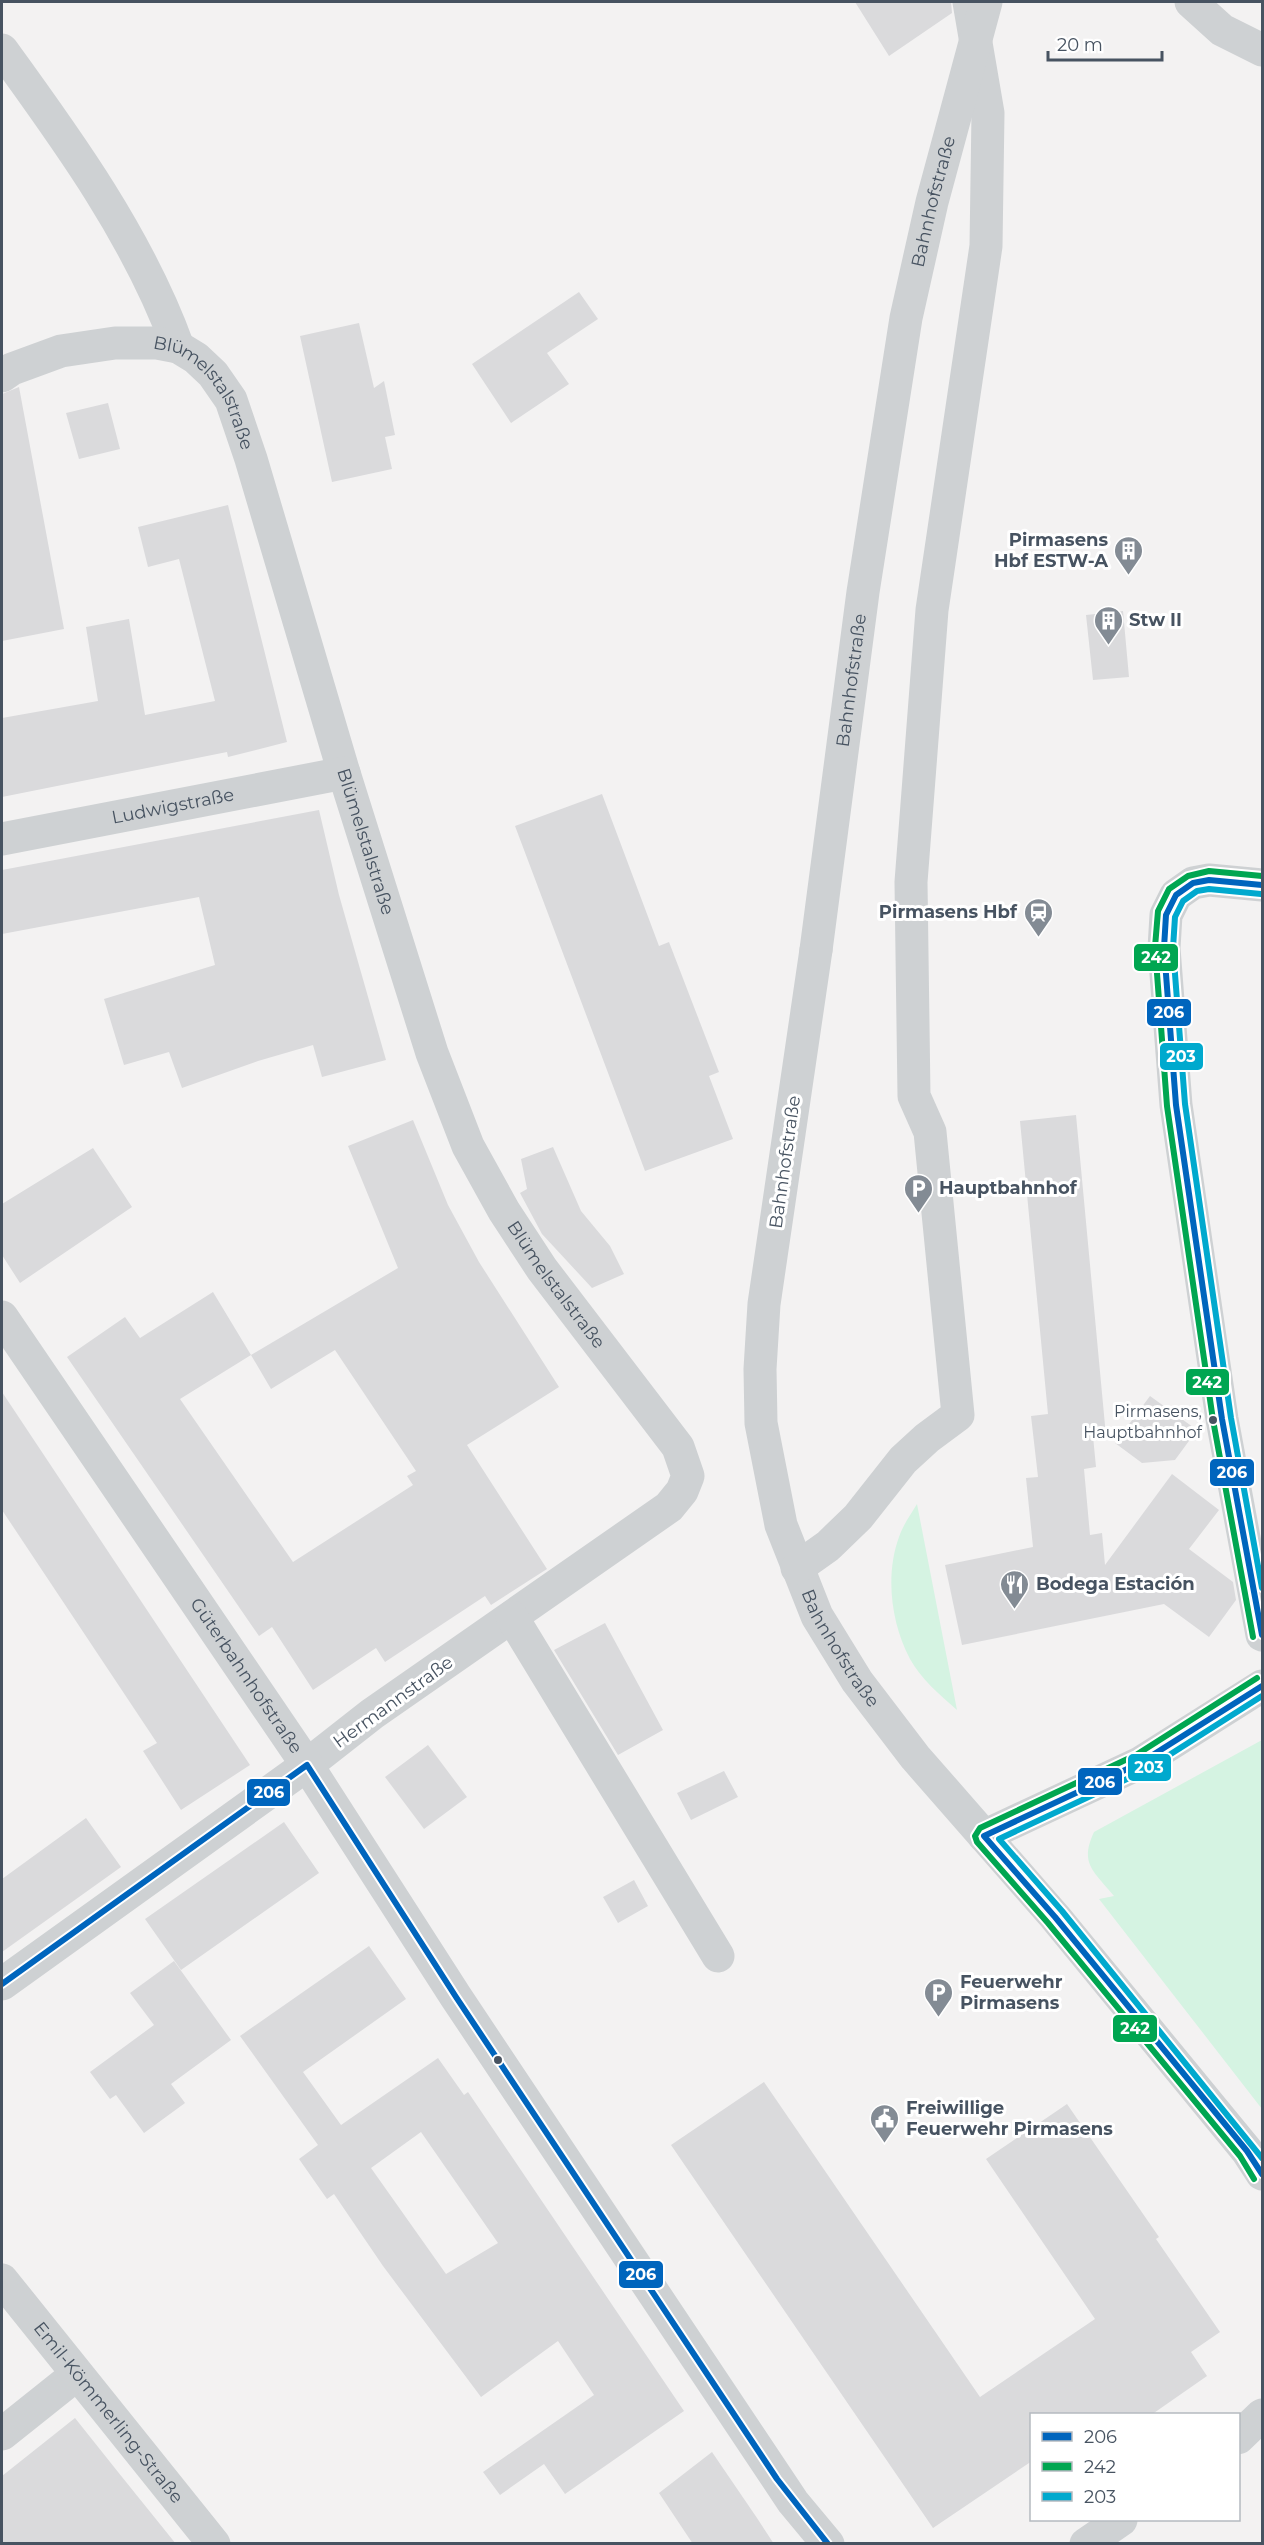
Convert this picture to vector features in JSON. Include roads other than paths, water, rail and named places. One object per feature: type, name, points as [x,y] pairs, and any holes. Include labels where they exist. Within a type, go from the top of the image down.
[{"type":"street","points":[[796,1568],[828,1546],[858,1517],[903,1460],[927,1438],[958,1415],[930,1132],[914,1096],[911,882],[932,610],[986,246],[988,113],[969,2]]},
{"type":"street","name":"Bahnhofstraße","points":[[986,2],[932,202],[906,318],[863,592],[816,950],[764,1304],[760,1369],[761,1423],[781,1525],[796,1568],[817,1616],[857,1681],[915,1757],[1070,1935],[1263,2174]]},
{"type":"street","points":[[1191,2],[1222,30],[1263,50]]},
{"type":"street","points":[[2,50],[89,174],[164,308],[178,347]]},
{"type":"street","name":"Blümelstalstraße","points":[[2,376],[12,369],[61,351],[115,344],[157,344],[178,347],[196,358],[213,374],[231,400],[432,1053],[468,1146],[504,1211],[542,1269],[678,1447],[688,1476]]},
{"type":"street","name":"Ludwigstraße","points":[[2,839],[344,773]]},
{"type":"street","points":[[1263,885],[1233,880],[1193,883],[1176,895],[1166,915],[1164,948],[1179,1128],[1222,1419],[1263,1635]]},
{"type":"street","name":"Güterbahnhofstraße","points":[[2,1317],[307,1766],[456,1997],[777,2479],[828,2544]]},
{"type":"street","name":"Hermannstraße","points":[[2,1984],[307,1766],[372,1714],[669,1507],[682,1491],[688,1476]]},
{"type":"street","points":[[512,1617],[718,1956]]},
{"type":"street","points":[[984,1836],[1140,1763],[1263,1686]]},
{"type":"street","name":"Emil-Kömmerling-Straße","points":[[2,2280],[214,2544]]},
{"type":"street","points":[[2,2434],[76,2375]]},
{"type":"street","points":[[1240,2437],[1263,2415]]},
{"type":"street","points":[[1086,2544],[1120,2521]]},
{"type":"place","name":"Pirmasens Hbf ESTW-A","points":[[1129,576]]},
{"type":"place","name":"Stw II","points":[[1108,646]]},
{"type":"place","name":"Pirmasens Hbf","points":[[1038,938]]},
{"type":"place","name":"Hauptbahnhof","points":[[918,1214]]},
{"type":"place","name":"Pirmasens, Hauptbahnhof","points":[[1213,1420]]},
{"type":"place","name":"Bodega Estación","points":[[1015,1610]]},
{"type":"place","name":"Feuerwehr Pirmasens","points":[[939,2018]]},
{"type":"place","name":"Freiwillige Feuerwehr Pirmasens","points":[[885,2144]]}]
